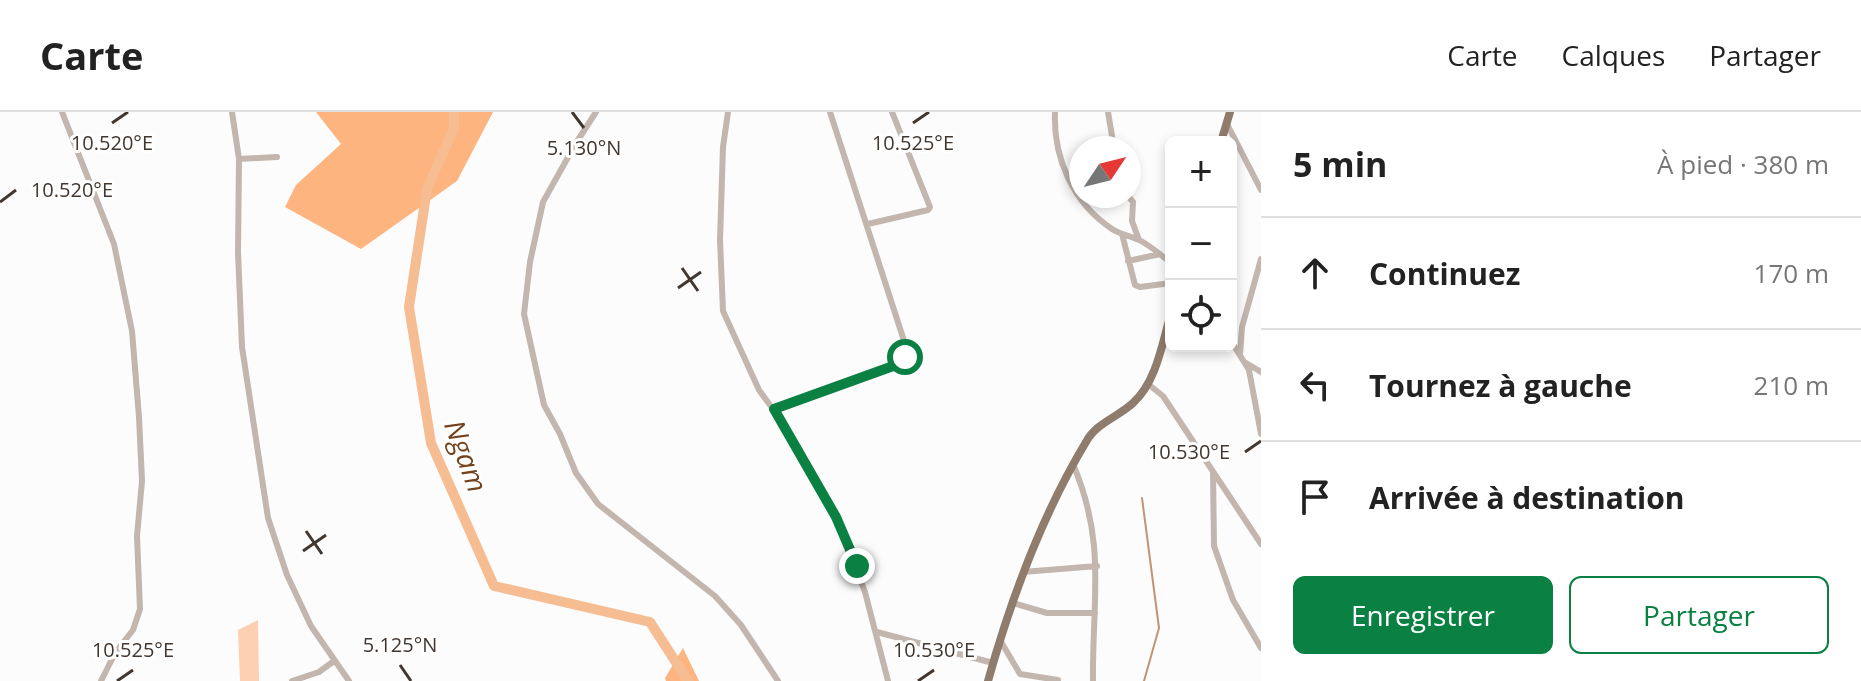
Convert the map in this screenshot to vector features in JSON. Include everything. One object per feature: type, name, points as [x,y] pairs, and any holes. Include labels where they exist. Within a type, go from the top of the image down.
[{"type":"main road","points":[[1223,136],[1230,112]]},
{"type":"main road","points":[[988,681],[1023,572],[1073,464],[1091,433],[1132,404],[1148,384],[1165,332]]},
{"type":"street","points":[[62,112],[114,244],[132,331],[139,417],[142,481],[137,536],[140,609],[133,630],[115,653],[101,681]]},
{"type":"street","points":[[232,112],[239,159],[238,252],[242,347],[268,518],[287,575],[311,626],[349,681]]},
{"type":"street","points":[[596,112],[543,202],[530,262],[524,314],[544,405],[576,473],[598,504],[715,596],[741,625],[778,681]]},
{"type":"street","points":[[728,112],[722,168],[723,311],[752,378],[774,409],[836,517],[857,566],[888,681]]},
{"type":"street","points":[[774,409],[896,365],[905,357],[906,342],[830,112]]},
{"type":"street","points":[[868,224],[930,207],[892,112]]},
{"type":"street","points":[[1055,112],[1056,149],[1070,183],[1083,202],[1111,228],[1139,240],[1165,258]]},
{"type":"street","points":[[1108,112],[1112,136]]},
{"type":"street","points":[[1227,124],[1261,190]]},
{"type":"street","points":[[239,159],[277,157]]},
{"type":"street","points":[[1133,208],[1132,221],[1139,240]]},
{"type":"street","points":[[1126,235],[1135,229]]},
{"type":"street","points":[[1126,235],[1128,261],[1138,287],[1165,284]]},
{"type":"street","points":[[1128,261],[1160,254]]},
{"type":"street","points":[[1240,355],[1242,327],[1261,259]]},
{"type":"street","points":[[1237,350],[1246,363],[1261,372]]},
{"type":"street","points":[[1246,363],[1261,434]]},
{"type":"street","points":[[1148,384],[1163,396],[1261,544]]},
{"type":"street","points":[[1073,464],[1089,506],[1097,566],[1093,681]]},
{"type":"street","points":[[1213,472],[1214,546],[1233,600],[1261,648]]},
{"type":"street","points":[[1023,572],[1097,566]]},
{"type":"street","points":[[1013,603],[1047,613],[1095,613]]},
{"type":"street","points":[[877,632],[993,663]]},
{"type":"street","points":[[1000,640],[1020,674],[1058,680]]},
{"type":"street","points":[[292,681],[319,672],[334,661]]},
{"type":"shaded area","points":[[316,112],[493,112],[457,181],[361,249],[285,207],[296,185],[341,144]]},
{"type":"shaded area","points":[[258,620],[259,681],[240,681],[238,630]]},
{"type":"shaded area","points":[[683,648],[699,681],[666,681],[665,678]]},
{"type":"waterway","name":"Ngam","points":[[454,112],[454,128],[427,189],[409,307],[431,443],[494,586],[650,622],[688,681]]},
{"type":"waterway","points":[[1142,498],[1159,628],[1144,681]]},
{"type":"route","points":[[857,566],[836,517],[774,409],[896,365],[905,357]]}]
